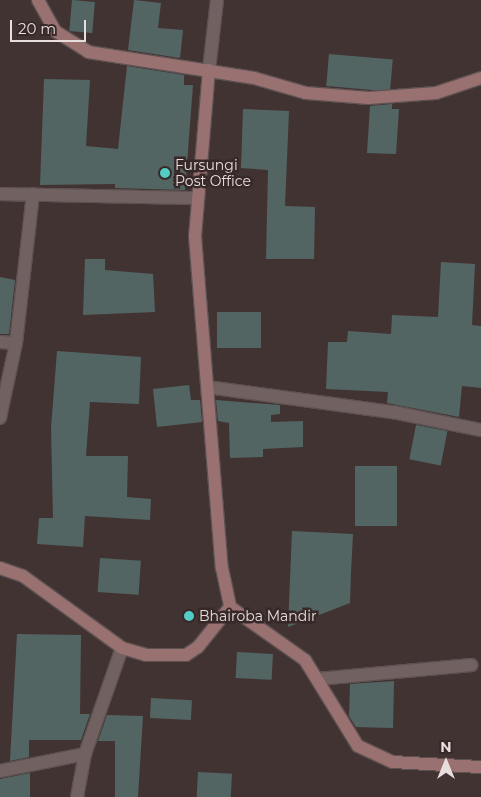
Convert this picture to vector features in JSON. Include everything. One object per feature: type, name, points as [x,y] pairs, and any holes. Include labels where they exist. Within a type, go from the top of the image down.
[{"type":"street","points":[[38,0],[55,31],[88,52],[209,70],[339,98],[436,92],[481,78]]},
{"type":"street","points":[[217,0],[197,198],[195,236],[222,568],[230,606],[286,643],[318,679],[346,732],[374,756],[393,762],[481,767]]},
{"type":"street","points":[[0,194],[197,198]]},
{"type":"street","points":[[0,418],[16,343],[33,194]]},
{"type":"street","points":[[0,342],[16,343]]},
{"type":"street","points":[[206,387],[393,412],[481,430]]},
{"type":"street","points":[[0,568],[23,576],[122,648],[165,657],[186,655],[198,647],[230,606]]},
{"type":"street","points":[[77,797],[85,754],[122,648]]},
{"type":"street","points":[[318,679],[471,665]]},
{"type":"street","points":[[0,771],[85,754]]},
{"type":"building","points":[[72,0],[95,2],[92,33],[69,31]]},
{"type":"building","points":[[134,0],[161,3],[158,28],[183,30],[180,58],[128,50]]},
{"type":"building","points":[[329,54],[393,60],[390,91],[326,86]]},
{"type":"building","points":[[127,66],[184,75],[184,85],[193,85],[185,190],[115,188],[115,184],[40,185],[44,79],[90,80],[86,146],[118,149]]},
{"type":"building","points":[[392,104],[392,109],[399,109],[396,154],[367,153],[370,106]]},
{"type":"building","points":[[243,109],[289,111],[285,206],[315,207],[314,259],[266,259],[268,170],[241,168]]},
{"type":"building","points":[[85,259],[105,259],[105,270],[153,274],[155,312],[83,315]]},
{"type":"building","points":[[441,262],[475,264],[472,325],[481,326],[481,388],[462,386],[459,417],[387,403],[388,392],[326,389],[328,342],[347,342],[348,331],[391,334],[392,315],[438,317]]},
{"type":"building","points":[[0,277],[15,280],[9,334],[0,334]]},
{"type":"building","points":[[217,312],[261,312],[261,348],[217,348]]},
{"type":"building","points":[[57,351],[141,357],[139,404],[90,402],[86,456],[128,456],[127,497],[151,499],[150,520],[85,516],[83,547],[37,544],[39,518],[53,518],[51,428]]},
{"type":"building","points":[[189,385],[191,400],[200,400],[202,422],[157,427],[153,389]]},
{"type":"building","points":[[216,400],[280,405],[280,414],[271,415],[271,422],[303,421],[303,447],[263,449],[263,457],[230,458],[229,423],[218,421]]},
{"type":"building","points":[[416,425],[447,431],[441,465],[409,459]]},
{"type":"building","points":[[355,466],[397,466],[397,526],[355,526]]},
{"type":"building","points":[[292,531],[353,534],[350,603],[288,627]]},
{"type":"building","points":[[100,558],[141,561],[139,595],[98,592]]},
{"type":"building","points":[[17,634],[81,635],[80,714],[90,714],[81,740],[29,740],[29,757],[10,761]]},
{"type":"building","points":[[237,652],[273,654],[272,680],[236,678]]},
{"type":"building","points":[[394,681],[393,728],[356,727],[349,716],[350,684]]},
{"type":"building","points":[[151,698],[192,700],[191,720],[150,718]]},
{"type":"building","points":[[107,715],[143,716],[138,797],[115,797],[115,741],[98,741]]},
{"type":"building","points":[[198,772],[232,774],[231,797],[197,797]]},
{"type":"building","points":[[30,773],[30,797],[0,797],[0,779]]},
{"type":"place","name":"Fursungi Post Office","points":[[165,173]]},
{"type":"place","name":"Bhairoba Mandir","points":[[189,616]]}]
